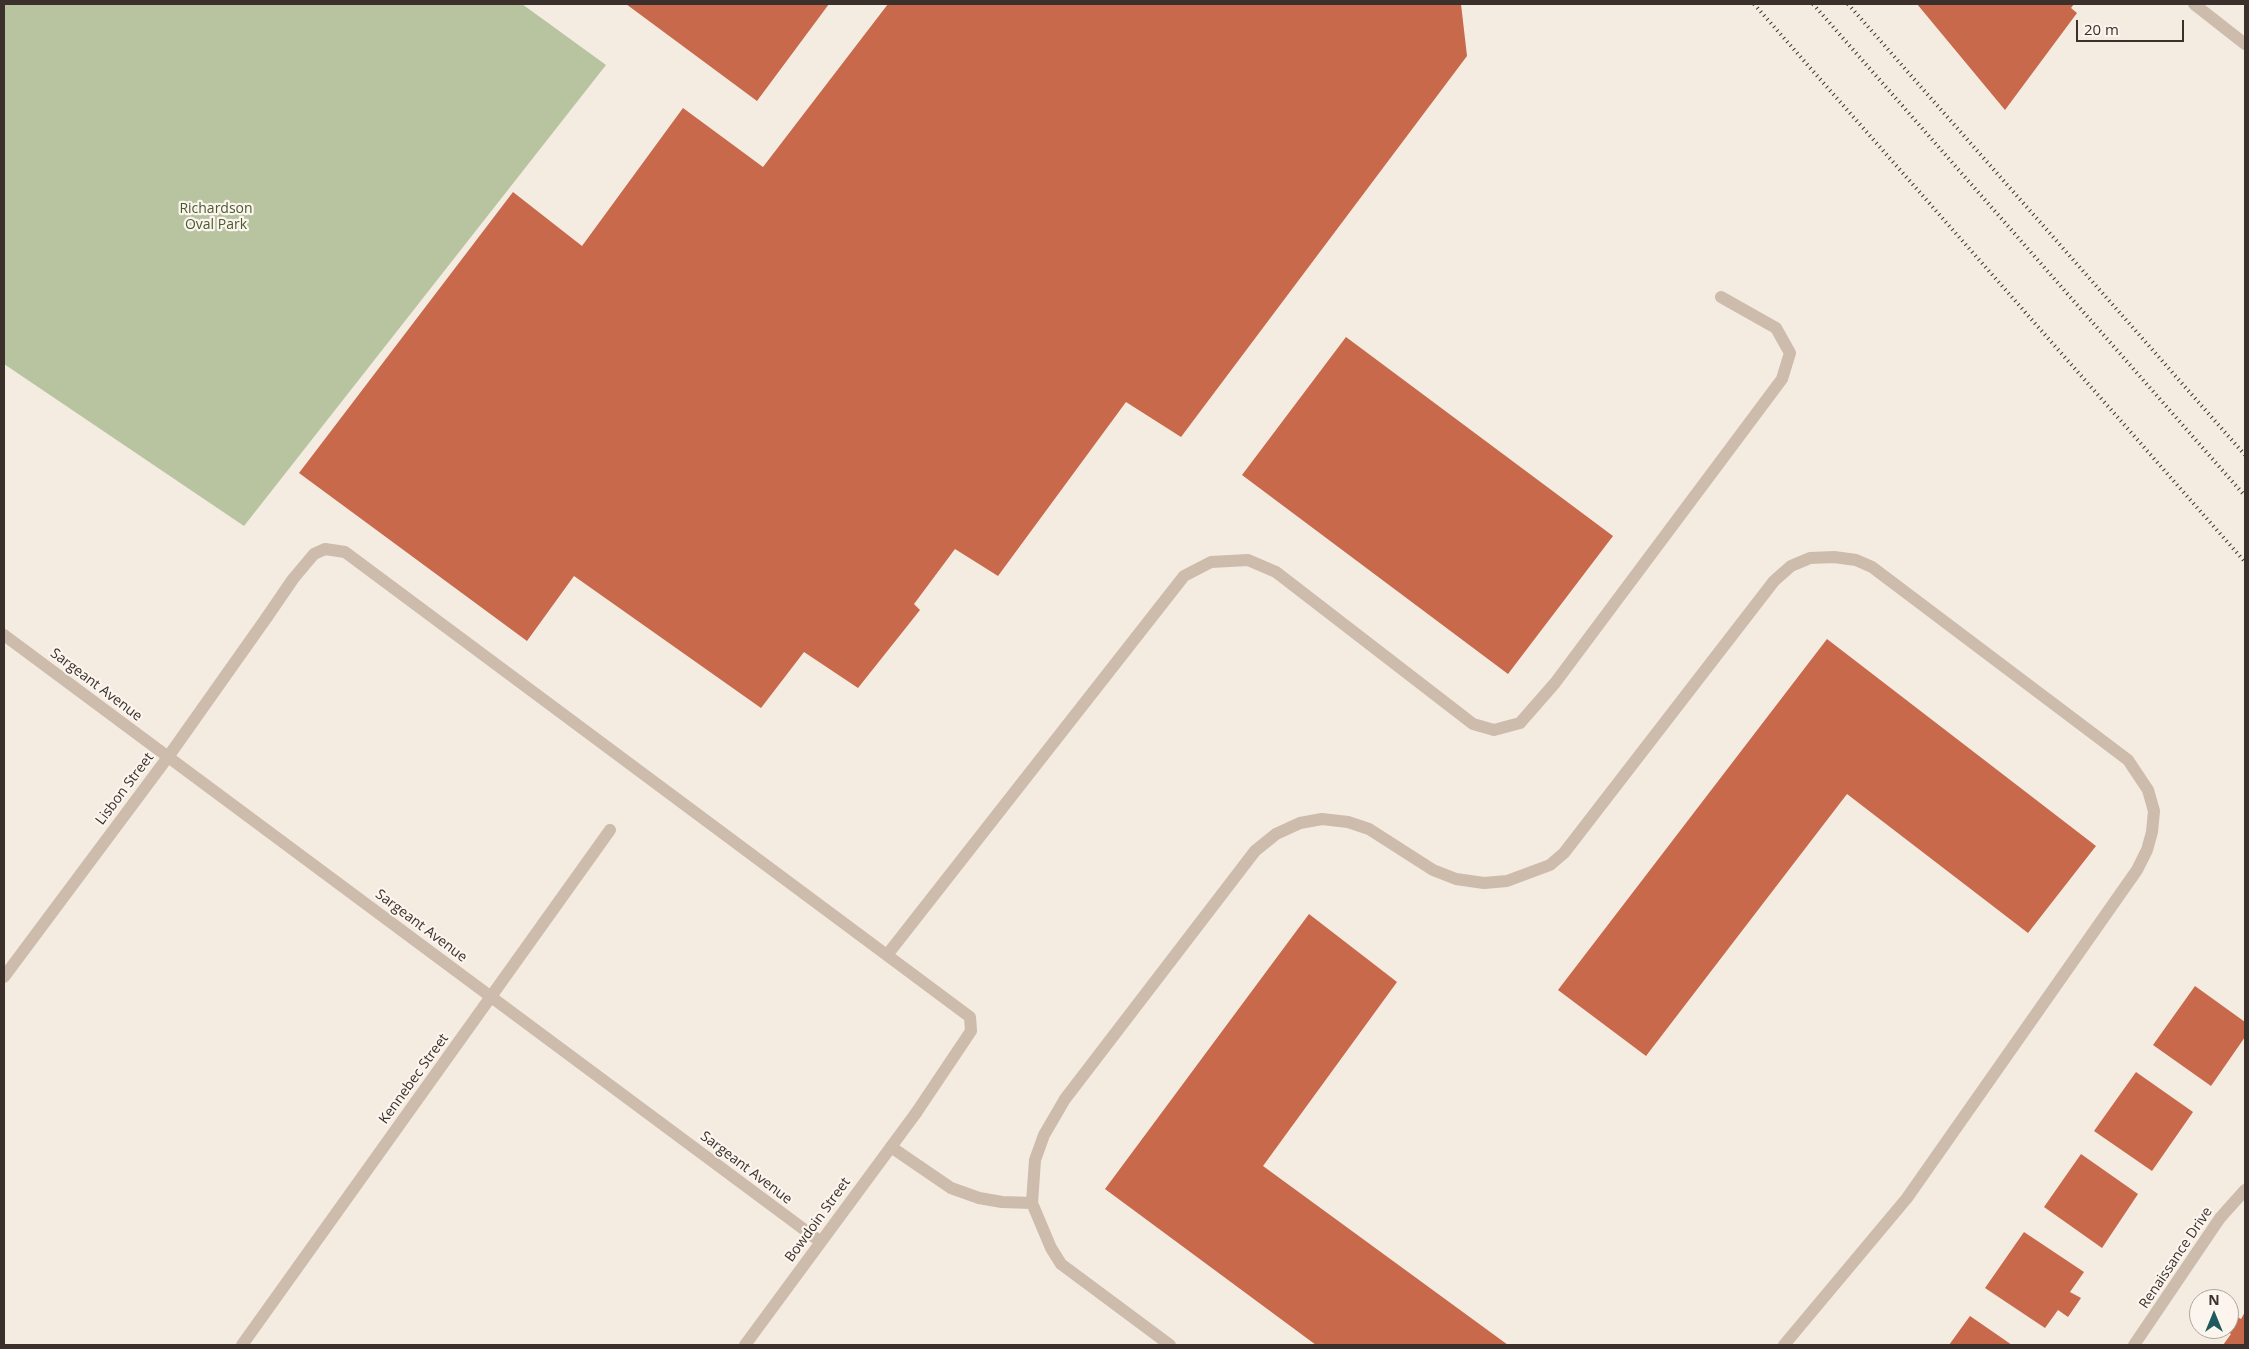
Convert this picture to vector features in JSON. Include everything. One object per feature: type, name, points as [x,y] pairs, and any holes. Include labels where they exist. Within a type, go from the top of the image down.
[{"type":"street","points":[[2194,4],[2245,44]]},
{"type":"street","points":[[887,955],[1184,576],[1211,562],[1248,560],[1276,572],[1473,724],[1494,730],[1520,723],[1555,683],[1782,379],[1790,353],[1776,328],[1721,297]]},
{"type":"street","name":"Lisbon Street","points":[[4,977],[168,757],[293,578],[314,554],[325,549],[345,552],[887,955]]},
{"type":"street","points":[[1170,1345],[1061,1264],[1051,1248],[1032,1203],[1036,1160],[1044,1136],[1065,1099],[1255,851],[1276,834],[1300,823],[1322,819],[1348,822],[1368,829],[1433,870],[1456,879],[1484,884],[1507,881],[1550,865],[1564,852],[1774,581],[1791,566],[1810,558],[1834,556],[1856,560],[1872,567],[2128,760],[2148,790],[2154,811],[2152,832],[2147,850],[2136,870],[1907,1198],[1784,1345]]},
{"type":"street","name":"Sargeant Avenue","points":[[4,635],[821,1242]]},
{"type":"street","name":"Kennebec Street","points":[[242,1345],[610,830]]},
{"type":"street","name":"Bowdoin Street","points":[[745,1345],[916,1114],[971,1031],[970,1017],[887,955]]},
{"type":"street","points":[[891,1147],[951,1188],[979,1198],[1002,1202],[1032,1203]]},
{"type":"street","name":"Renaissance Drive","points":[[2134,1345],[2220,1218],[2245,1190]]},
{"type":"green space","name":"Richardson Oval Park","points":[[4,4],[522,4],[606,65],[244,526],[4,364]]},
{"type":"building","points":[[626,4],[829,4],[757,101]]},
{"type":"building","points":[[888,4],[1461,4],[1467,56],[1181,437],[1126,402],[998,576],[955,549],[914,604],[920,610],[858,688],[804,652],[761,708],[574,576],[527,641],[299,473],[513,192],[582,246],[683,108],[763,167]]},
{"type":"building","points":[[1917,4],[2074,4],[2071,8],[2077,13],[2005,110]]},
{"type":"building","points":[[1346,337],[1613,536],[1508,674],[1242,475]]},
{"type":"building","points":[[1827,639],[2096,846],[2028,933],[1847,794],[1646,1056],[1558,990]]},
{"type":"building","points":[[1309,914],[1397,982],[1263,1166],[1508,1345],[1316,1345],[1105,1189]]},
{"type":"building","points":[[2195,986],[2245,1022],[2245,1037],[2211,1086],[2153,1045]]},
{"type":"building","points":[[2136,1072],[2193,1112],[2152,1171],[2094,1131]]},
{"type":"building","points":[[2081,1154],[2138,1194],[2102,1248],[2044,1207]]},
{"type":"building","points":[[2024,1232],[2084,1272],[2070,1292],[2081,1298],[2068,1317],[2058,1310],[2045,1328],[1985,1288]]},
{"type":"building","points":[[2245,1312],[2245,1345],[2223,1345],[2227,1339],[2239,1339],[2239,1318],[2241,1319]]},
{"type":"building","points":[[1970,1316],[2012,1345],[1949,1345]]},
{"type":"railway","points":[[1754,4],[2245,562]]},
{"type":"railway","points":[[1813,4],[2245,496]]},
{"type":"railway","points":[[1848,4],[2245,455]]}]
